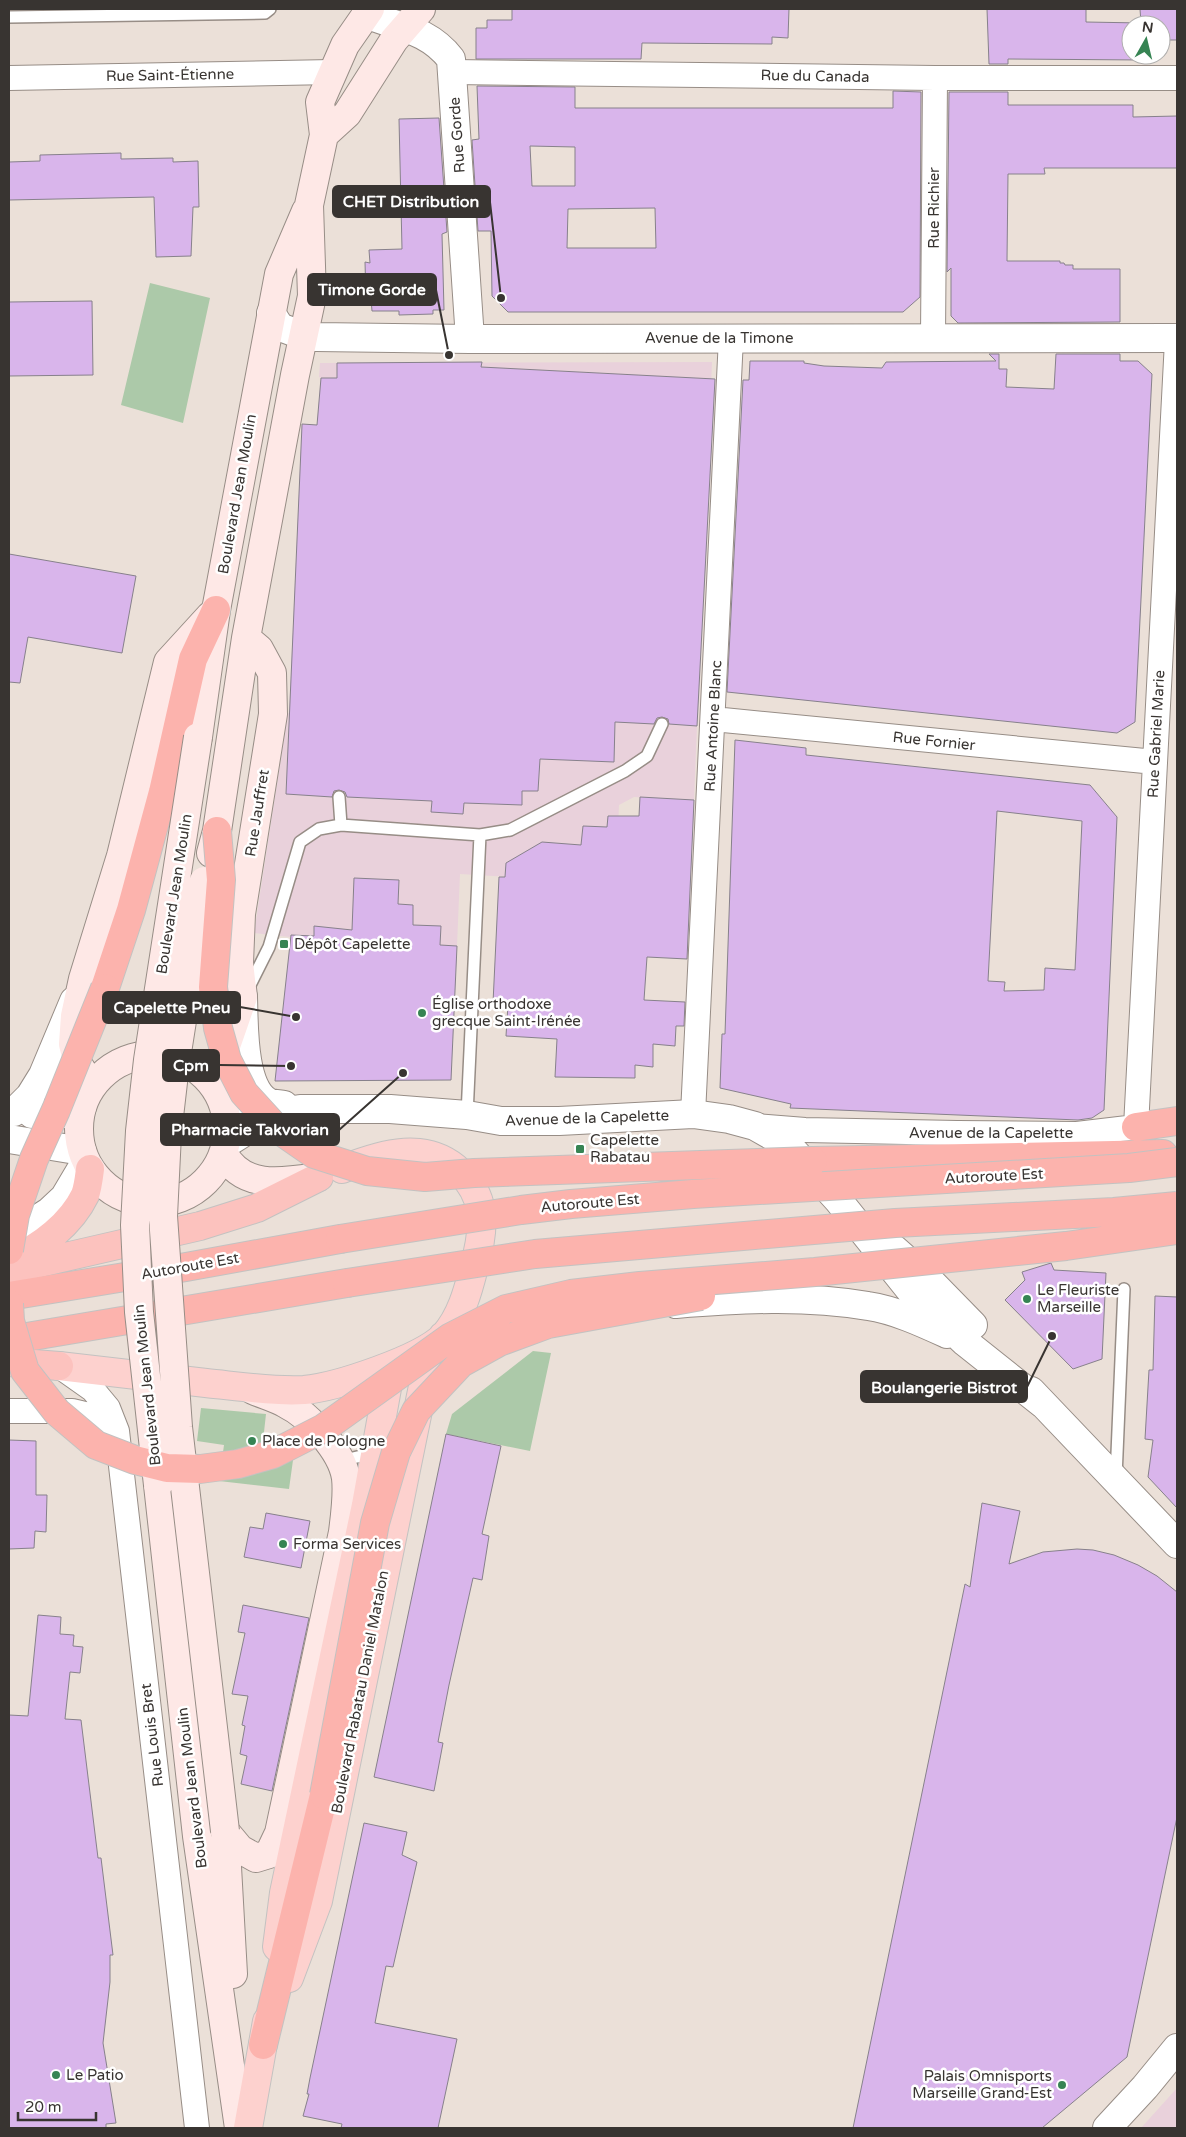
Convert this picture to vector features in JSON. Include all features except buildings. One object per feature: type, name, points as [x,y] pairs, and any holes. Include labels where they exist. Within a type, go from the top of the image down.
[{"type":"highway","points":[[9,1250],[15,1215],[34,1159],[56,1110],[94,983],[132,910],[161,801],[193,659],[216,610]]},
{"type":"highway","points":[[217,830],[221,880],[213,987],[218,1028],[227,1060],[244,1093],[275,1127],[314,1154],[367,1172],[425,1177],[702,1164],[1177,1153]]},
{"type":"highway","points":[[1136,1127],[1177,1121]]},
{"type":"highway","points":[[9,1261],[45,1242],[76,1211],[86,1193],[86,1160]]},
{"type":"highway","name":"Autoroute Est","points":[[9,1296],[340,1239],[520,1210],[571,1204],[693,1194],[1129,1168],[1177,1162]]},
{"type":"highway","points":[[9,1270],[200,1226],[257,1208],[319,1177]]},
{"type":"highway","points":[[9,1340],[346,1283],[535,1254],[895,1223],[1114,1212],[1177,1206]]},
{"type":"highway","points":[[9,1304],[10,1321],[24,1371],[57,1412],[96,1444],[111,1451],[135,1460],[168,1468],[200,1469],[238,1464],[273,1454],[324,1428],[451,1337],[506,1309],[571,1294],[640,1286],[815,1272],[1066,1246],[1177,1230]]},
{"type":"highway","points":[[263,2045],[324,1795],[375,1523],[396,1452],[416,1411],[461,1363],[499,1342],[548,1324],[784,1281],[815,1272]]},
{"type":"highway","points":[[9,1362],[59,1366]]},
{"type":"main road","name":"Boulevard Jean Moulin","points":[[240,2128],[197,1836],[139,1312],[135,1225],[140,1131],[148,1060],[216,610],[271,313],[279,274],[309,205],[324,135],[320,102],[345,44],[368,11]]},
{"type":"main road","points":[[324,135],[347,114],[394,40],[413,15]]},
{"type":"main road","name":"Boulevard Jean Moulin","points":[[240,2128],[225,1831],[178,1427],[163,1216],[167,1134],[175,1065],[204,881],[217,830],[246,638],[312,296],[309,205]]},
{"type":"main road","name":"Rue Jauffret","points":[[212,1083],[216,1066],[224,1052],[243,997],[239,963],[241,914],[273,714],[272,673],[260,649],[246,638]]},
{"type":"main road","points":[[87,1097],[72,1044],[75,1016],[94,983]]},
{"type":"main road","points":[[59,1366],[246,1387],[305,1390],[353,1378],[418,1355],[443,1336],[459,1315],[480,1248],[481,1211],[470,1184],[458,1170],[441,1158],[419,1153],[390,1154],[319,1177],[264,1181],[243,1176],[230,1165],[225,1149],[226,1110],[212,1083],[196,1068],[178,1059],[159,1055],[139,1056],[121,1062],[104,1073],[87,1097],[79,1121],[86,1160],[101,1182],[114,1192],[129,1199],[145,1203],[161,1203],[178,1199],[193,1192],[206,1182],[216,1169],[225,1149]]},
{"type":"main road","name":"Boulevard Rabatau Daniel Matalon","points":[[263,2045],[318,1901],[423,1386],[443,1336]]},
{"type":"main road","name":"Boulevard Rabatau Daniel Matalon","points":[[248,2128],[263,2045],[284,1893],[364,1515],[392,1364]]},
{"type":"main road","points":[[225,1831],[240,1849],[256,1858],[269,1854],[279,1832],[343,1532],[346,1477],[340,1461],[328,1442],[308,1418],[287,1404],[246,1387]]},
{"type":"street","name":"Rue Gorde","points":[[368,11],[413,15],[425,35],[444,50],[451,59],[470,339]]},
{"type":"street","name":"Rue Saint-Étienne","points":[[9,78],[332,72]]},
{"type":"street","name":"Rue du Canada","points":[[452,72],[935,78],[1177,78]]},
{"type":"street","name":"Rue Richier","points":[[933,338],[935,78]]},
{"type":"street","name":"Avenue de la Timone","points":[[271,313],[280,328],[304,336],[470,339],[1177,339]]},
{"type":"street","name":"Rue Antoine Blanc","points":[[693,1114],[731,338]]},
{"type":"street","name":"Rue Gabriel Marie","points":[[1136,1127],[1177,339]]},
{"type":"street","name":"Rue Fornier","points":[[713,718],[1155,762]]},
{"type":"street","points":[[12,1112],[30,1096],[94,983]]},
{"type":"street","name":"Rue Jauffret","points":[[243,997],[245,1047],[259,1094],[269,1102],[300,1109]]},
{"type":"street","name":"Avenue de la Capelette","points":[[212,1083],[232,1102],[261,1115],[300,1109],[390,1109],[467,1115],[501,1121],[559,1121],[693,1114],[729,1119],[755,1126],[805,1130],[957,1133],[1077,1134],[1136,1127]]},
{"type":"street","points":[[12,1112],[66,1114],[87,1097]]},
{"type":"street","name":"Avenue de la Capelette","points":[[225,1149],[264,1122],[300,1109]]},
{"type":"street","name":"Avenue de la Capelette","points":[[755,1126],[788,1145],[919,1285],[965,1342],[1043,1404]]},
{"type":"street","points":[[9,1139],[86,1160],[63,1196],[48,1210],[9,1235]]},
{"type":"street","points":[[870,1306],[897,1299],[919,1285]]},
{"type":"street","name":"Avenue de la Capelette","points":[[919,1285],[982,1334],[1043,1404],[1177,1544]]},
{"type":"street","points":[[443,1336],[458,1343],[558,1313],[754,1298],[826,1301],[870,1306],[921,1322],[965,1342]]},
{"type":"street","name":"Rue Louis Bret","points":[[59,1366],[93,1390],[108,1408],[115,1427],[197,2128]]},
{"type":"street","points":[[9,1411],[72,1411],[93,1416],[115,1427]]},
{"type":"street","points":[[1107,2128],[1174,2060]]},
{"type":"lane","points":[[9,17],[265,13],[270,9]]},
{"type":"lane","name":"Rue Jauffret","points":[[243,997],[273,936],[300,842],[319,829],[341,825],[480,835],[510,830],[625,772],[648,756],[662,724]]},
{"type":"lane","points":[[339,797],[341,825]]},
{"type":"lane","points":[[467,1115],[480,835]]},
{"type":"lane","points":[[1116,1480],[1124,1289]]},
{"type":"lane","points":[[340,1461],[374,1453]]},
{"type":"shaded area","name":"Dépôt Capelette","points":[[712,362],[694,800],[634,797],[619,805],[618,827],[592,882],[460,874],[457,946],[291,935],[290,937],[254,933],[283,744],[285,712],[289,713],[302,424],[317,425],[321,378],[319,377],[320,363]]},
{"type":"shaded area","points":[[1177,2088],[1177,2128],[1141,2128]]},
{"type":"green space","points":[[150,283],[210,298],[183,423],[121,405]]},
{"type":"green space","points":[[533,1351],[551,1353],[530,1451],[446,1434],[452,1414]]},
{"type":"green space","points":[[201,1408],[266,1414],[262,1450],[294,1453],[289,1489],[219,1481],[224,1445],[197,1441]]},
{"type":"place","name":"CHET Distribution","points":[[501,298]]},
{"type":"place","name":"Timone Gorde","points":[[449,355]]},
{"type":"place","name":"Dépôt Capelette","points":[[284,944]]},
{"type":"place","name":"Église orthodoxe grecque Saint-Irénée","points":[[422,1013]]},
{"type":"place","name":"Capelette Pneu","points":[[296,1017]]},
{"type":"place","name":"Cpm","points":[[291,1066]]},
{"type":"place","name":"Pharmacie Takvorian","points":[[403,1073]]},
{"type":"place","name":"Capelette Rabatau","points":[[580,1149]]},
{"type":"place","name":"Le Fleuriste Marseille","points":[[1027,1299]]},
{"type":"place","name":"Boulangerie Bistrot","points":[[1052,1336]]},
{"type":"place","name":"Place de Pologne","points":[[252,1441]]},
{"type":"place","name":"Forma Services","points":[[283,1544]]},
{"type":"place","name":"Le Patio","points":[[56,2075]]},
{"type":"place","name":"Palais Omnisports Marseille Grand-Est","points":[[1062,2085]]}]
